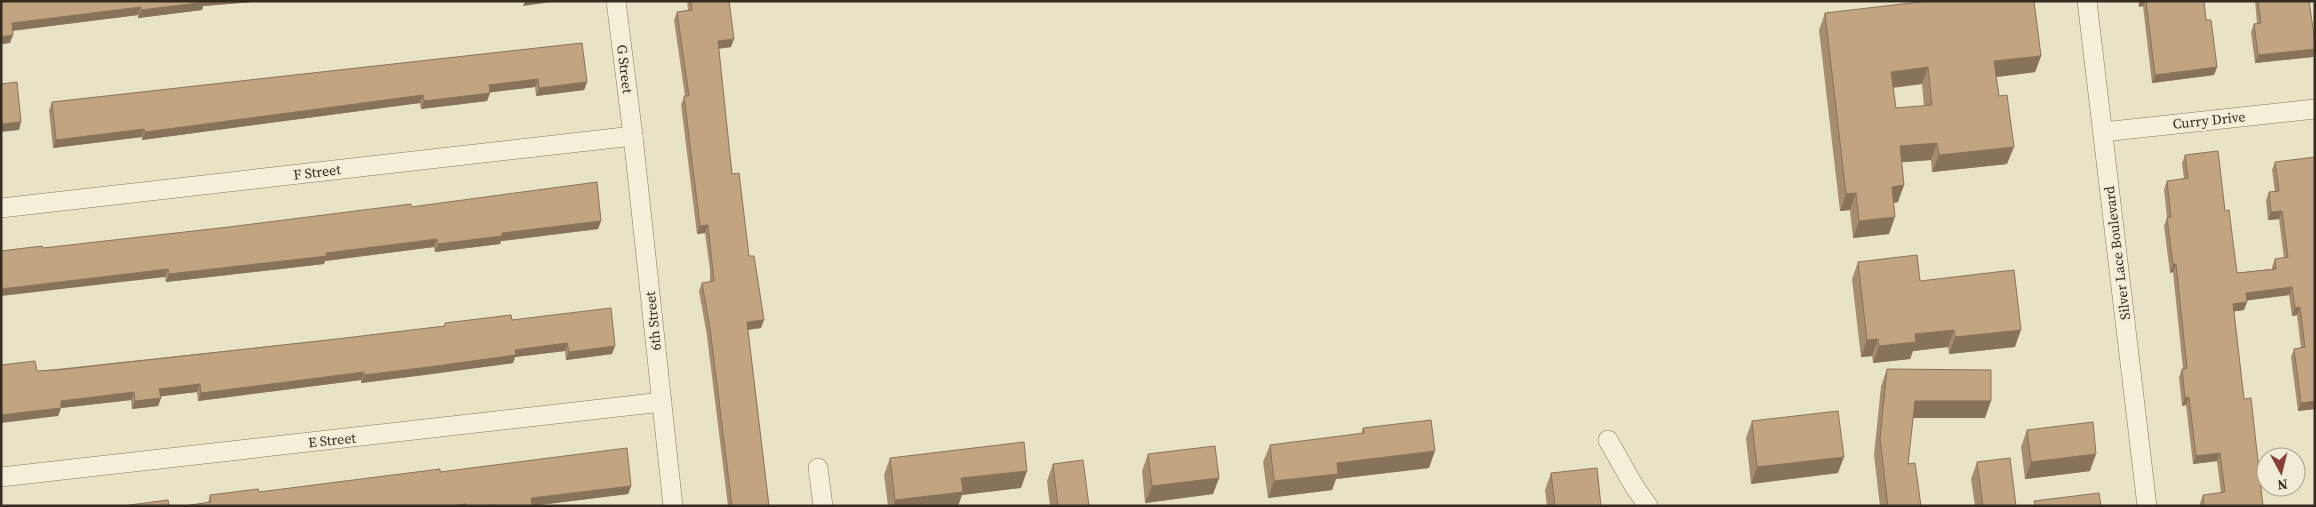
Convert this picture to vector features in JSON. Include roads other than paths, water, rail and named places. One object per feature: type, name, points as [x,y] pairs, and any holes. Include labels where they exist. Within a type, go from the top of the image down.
[{"type":"street","name":"G Street","points":[[616,1],[633,136]]},
{"type":"street","name":"Silver Lace Boulevard","points":[[2087,1],[2147,506]]},
{"type":"street","name":"Curry Drive","points":[[2103,132],[2315,109]]},
{"type":"street","name":"F Street","points":[[1,208],[633,136]]},
{"type":"street","name":"6th Street","points":[[633,136],[673,506]]},
{"type":"street","name":"E Street","points":[[1,477],[662,402]]},
{"type":"street","points":[[1608,440],[1634,486],[1648,506]]},
{"type":"street","points":[[818,468],[823,506]]}]
